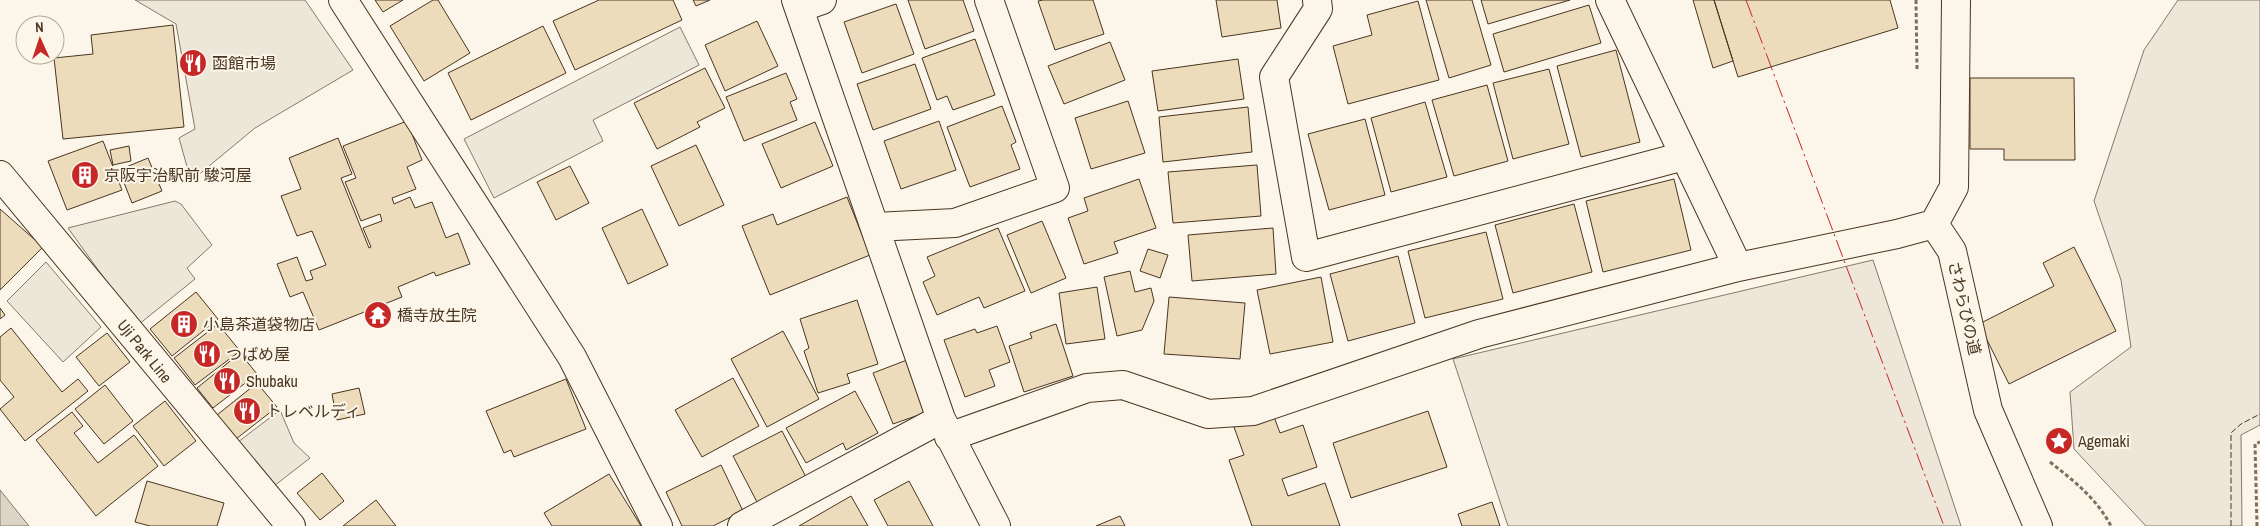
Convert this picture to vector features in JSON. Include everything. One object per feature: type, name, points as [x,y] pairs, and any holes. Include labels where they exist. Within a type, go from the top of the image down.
[{"type":"street","points":[[343,0],[572,357],[658,526]]},
{"type":"street","points":[[875,227],[955,223],[1055,188],[989,0]]},
{"type":"street","points":[[1317,0],[1318,9],[1274,77],[1306,257],[1684,156]]},
{"type":"street","points":[[1610,0],[1738,267]]},
{"type":"street","points":[[742,526],[945,428],[1087,388],[1123,385],[1208,414],[1253,411],[1479,334],[1738,267],[1897,234],[1934,224],[1954,187],[1956,0]]},
{"type":"street","points":[[806,3],[875,227],[945,428],[996,526]]},
{"type":"street","name":"Uji Park Line","points":[[0,175],[291,526]]},
{"type":"street","name":"さわらびの道","points":[[1934,224],[1952,251],[1988,410],[2038,526]]},
{"type":"path","points":[[2257,526],[2255,444],[2260,442]]},
{"type":"shaded area","points":[[135,0],[305,0],[353,70],[255,128],[191,181],[179,138],[195,129],[176,24]]},
{"type":"shaded area","points":[[2178,0],[2260,0],[2260,425],[2241,435],[2242,526],[2146,526],[2074,449],[2070,392],[2131,347],[2121,280],[2094,201],[2144,50]]},
{"type":"shaded area","points":[[680,27],[699,65],[593,120],[603,141],[494,198],[464,139]]},
{"type":"shaded area","points":[[175,201],[181,204],[212,245],[187,268],[195,279],[138,325],[68,228]]},
{"type":"shaded area","points":[[1873,260],[1961,526],[1508,526],[1453,359]]},
{"type":"shaded area","points":[[46,262],[101,327],[63,362],[7,301]]},
{"type":"shaded area","points":[[280,410],[294,443],[310,458],[274,486],[238,442]]},
{"type":"shaded area","points":[[0,490],[29,526],[0,526]]},
{"type":"building","points":[[375,0],[403,0],[383,12]]},
{"type":"building","points":[[433,0],[438,0],[470,53],[424,81],[390,26]]},
{"type":"building","points":[[599,0],[673,0],[682,20],[575,70],[553,21]]},
{"type":"building","points":[[693,0],[710,0],[696,6]]},
{"type":"building","points":[[908,0],[963,0],[974,31],[925,49]]},
{"type":"building","points":[[1093,0],[1104,34],[1055,50],[1038,1]]},
{"type":"building","points":[[1216,0],[1277,0],[1281,28],[1222,37]]},
{"type":"building","points":[[1426,0],[1472,0],[1491,65],[1449,78]]},
{"type":"building","points":[[1481,0],[1570,0],[1488,24]]},
{"type":"building","points":[[1693,0],[1714,0],[1733,61],[1713,68]]},
{"type":"building","points":[[1714,0],[1890,0],[1898,28],[1738,77]]},
{"type":"building","points":[[1418,1],[1439,80],[1348,104],[1333,46],[1372,35],[1367,15]]},
{"type":"building","points":[[896,4],[914,54],[862,73],[844,22]]},
{"type":"building","points":[[1589,5],[1601,43],[1504,72],[1493,34]]},
{"type":"building","points":[[757,21],[778,66],[725,91],[705,45]]},
{"type":"building","points":[[173,25],[184,127],[63,139],[55,65],[65,65],[65,57],[93,54],[91,35]]},
{"type":"building","points":[[543,26],[566,73],[471,120],[448,73]]},
{"type":"building","points":[[975,39],[995,95],[953,110],[947,96],[937,100],[922,58]]},
{"type":"building","points":[[1110,42],[1125,80],[1064,104],[1048,66]]},
{"type":"building","points":[[1616,50],[1640,142],[1581,157],[1557,66]]},
{"type":"building","points":[[1238,59],[1244,99],[1158,111],[1152,71]]},
{"type":"building","points":[[915,64],[931,109],[873,130],[857,84]]},
{"type":"building","points":[[705,68],[725,108],[697,122],[700,127],[657,149],[634,103]]},
{"type":"building","points":[[1549,69],[1569,144],[1513,159],[1493,83]]},
{"type":"building","points":[[786,73],[797,99],[790,102],[797,120],[744,141],[726,97]]},
{"type":"building","points":[[1970,78],[2074,78],[2075,160],[2004,160],[2004,149],[1970,149]]},
{"type":"building","points":[[1487,85],[1508,161],[1454,176],[1432,100]]},
{"type":"building","points":[[1128,101],[1145,153],[1091,169],[1075,118]]},
{"type":"building","points":[[1425,102],[1447,177],[1391,192],[1371,118]]},
{"type":"building","points":[[1002,106],[1016,142],[1011,145],[1020,169],[970,187],[947,127]]},
{"type":"building","points":[[1248,107],[1252,152],[1163,162],[1159,117]]},
{"type":"building","points":[[1365,119],[1385,195],[1329,210],[1308,134]]},
{"type":"building","points":[[407,121],[422,160],[407,167],[416,189],[392,198],[394,204],[410,197],[415,208],[432,202],[446,238],[458,233],[470,264],[436,276],[434,272],[398,287],[402,297],[319,330],[303,292],[290,297],[277,264],[297,257],[306,281],[313,279],[310,271],[326,265],[312,231],[297,236],[281,196],[301,189],[289,158],[338,138],[352,174],[341,178],[369,248],[371,247],[363,228],[382,221],[380,214],[361,221],[345,182],[356,178],[343,146]]},
{"type":"building","points":[[939,121],[956,170],[901,189],[884,141]]},
{"type":"building","points":[[815,122],[833,166],[781,188],[762,144]]},
{"type":"building","name":"京阪宇治駅前 駿河屋","points":[[103,141],[122,190],[67,210],[48,161]]},
{"type":"building","points":[[696,145],[724,205],[679,226],[651,166]]},
{"type":"building","points":[[129,146],[131,161],[113,165],[110,150]]},
{"type":"building","points":[[148,158],[162,191],[132,203],[119,170]]},
{"type":"building","points":[[1257,165],[1261,216],[1173,223],[1168,172]]},
{"type":"building","points":[[570,166],[589,203],[556,220],[537,182]]},
{"type":"building","points":[[1139,179],[1156,228],[1114,242],[1118,253],[1084,264],[1068,218],[1088,211],[1084,198]]},
{"type":"building","points":[[1674,179],[1691,250],[1603,272],[1586,201]]},
{"type":"building","points":[[847,197],[870,255],[770,295],[742,226],[773,214],[777,225]]},
{"type":"building","points":[[1574,204],[1592,272],[1513,293],[1495,225]]},
{"type":"building","points":[[0,209],[43,247],[0,290]]},
{"type":"building","points":[[642,209],[668,265],[628,284],[602,228]]},
{"type":"building","points":[[1042,221],[1066,278],[1031,293],[1007,235]]},
{"type":"building","points":[[998,228],[1025,291],[984,308],[979,297],[937,315],[923,282],[935,276],[927,257]]},
{"type":"building","points":[[1273,228],[1276,274],[1192,281],[1188,235]]},
{"type":"building","points":[[1486,232],[1503,299],[1425,318],[1408,251]]},
{"type":"building","points":[[2074,247],[2116,331],[2009,384],[1979,324],[2054,286],[2043,263]]},
{"type":"building","points":[[1148,249],[1168,255],[1160,278],[1140,271]]},
{"type":"building","points":[[1398,256],[1415,323],[1348,341],[1330,274]]},
{"type":"building","points":[[1130,271],[1135,292],[1151,288],[1154,301],[1142,330],[1117,336],[1104,277]]},
{"type":"building","points":[[1321,277],[1333,342],[1270,354],[1257,290]]},
{"type":"building","points":[[1097,287],[1105,339],[1066,344],[1059,293]]},
{"type":"building","name":"小島茶道袋物店","points":[[196,292],[218,319],[172,356],[150,329]]},
{"type":"building","points":[[1169,297],[1245,303],[1240,359],[1164,354]]},
{"type":"building","points":[[857,300],[878,364],[847,374],[850,383],[818,393],[804,351],[809,348],[800,319]]},
{"type":"building","points":[[0,308],[5,315],[0,319]]},
{"type":"building","name":"つばめ屋","points":[[218,324],[240,351],[195,385],[174,358]]},
{"type":"building","points":[[1056,324],[1073,376],[1024,392],[1009,346],[1032,338],[1030,333]]},
{"type":"building","points":[[997,326],[1010,362],[989,370],[995,386],[965,397],[944,340],[975,329],[977,333]]},
{"type":"building","points":[[11,328],[62,392],[78,379],[88,391],[25,441],[0,409],[14,397],[0,380],[0,337]]},
{"type":"building","points":[[783,331],[819,399],[767,427],[731,359]]},
{"type":"building","points":[[107,333],[130,362],[99,386],[76,357]]},
{"type":"building","name":"Shubaku","points":[[240,353],[257,374],[213,408],[197,388]]},
{"type":"building","points":[[907,360],[927,412],[893,424],[873,373]]},
{"type":"building","points":[[733,378],[759,426],[702,457],[675,410]]},
{"type":"building","points":[[566,379],[586,429],[514,457],[511,450],[504,453],[486,411]]},
{"type":"building","name":"トレベルディ","points":[[257,383],[277,407],[236,439],[217,415]]},
{"type":"building","points":[[105,385],[133,421],[104,444],[75,409]]},
{"type":"building","points":[[359,388],[365,414],[337,420],[332,394]]},
{"type":"building","points":[[855,391],[878,433],[846,450],[843,443],[806,463],[786,428]]},
{"type":"building","points":[[165,401],[196,441],[164,466],[133,426]]},
{"type":"building","points":[[1428,411],[1447,467],[1351,498],[1333,443]]},
{"type":"building","points":[[72,412],[83,426],[74,433],[98,463],[134,435],[158,466],[96,516],[36,440]]},
{"type":"building","points":[[1273,414],[1280,433],[1303,425],[1317,467],[1282,479],[1288,496],[1325,483],[1340,526],[1252,526],[1229,460],[1244,455],[1234,427]]},
{"type":"building","points":[[782,431],[806,477],[757,502],[733,456]]},
{"type":"building","points":[[721,465],[743,511],[713,526],[682,526],[666,492]]},
{"type":"building","points":[[322,473],[344,501],[320,520],[297,493]]},
{"type":"building","points":[[609,474],[641,526],[552,526],[544,513]]},
{"type":"building","points":[[147,481],[224,503],[217,526],[150,526],[135,522]]},
{"type":"building","points":[[909,481],[933,526],[888,526],[874,500]]},
{"type":"building","points":[[851,496],[868,526],[799,526]]},
{"type":"building","points":[[376,500],[396,526],[343,526]]},
{"type":"building","points":[[1492,502],[1500,526],[1462,526],[1458,514]]},
{"type":"building","points":[[1120,516],[1125,526],[1096,526]]},
{"type":"fence","points":[[2231,526],[2231,433],[2241,424],[2260,414]]},
{"type":"wall","points":[[2061,436],[2065,443],[2057,446],[2054,439],[2061,436]]},
{"type":"power","points":[[1746,0],[1944,526]]},
{"type":"place","name":"函館市場","points":[[193,63]]},
{"type":"place","name":"京阪宇治駅前 駿河屋","points":[[85,175]]},
{"type":"place","name":"橋寺放生院","points":[[378,315]]},
{"type":"place","name":"小島茶道袋物店","points":[[184,324]]},
{"type":"place","name":"つばめ屋","points":[[207,354]]},
{"type":"place","name":"Shubaku","points":[[227,381]]},
{"type":"place","name":"トレベルディ","points":[[247,411]]},
{"type":"place","name":"Agemaki","points":[[2059,441]]}]
